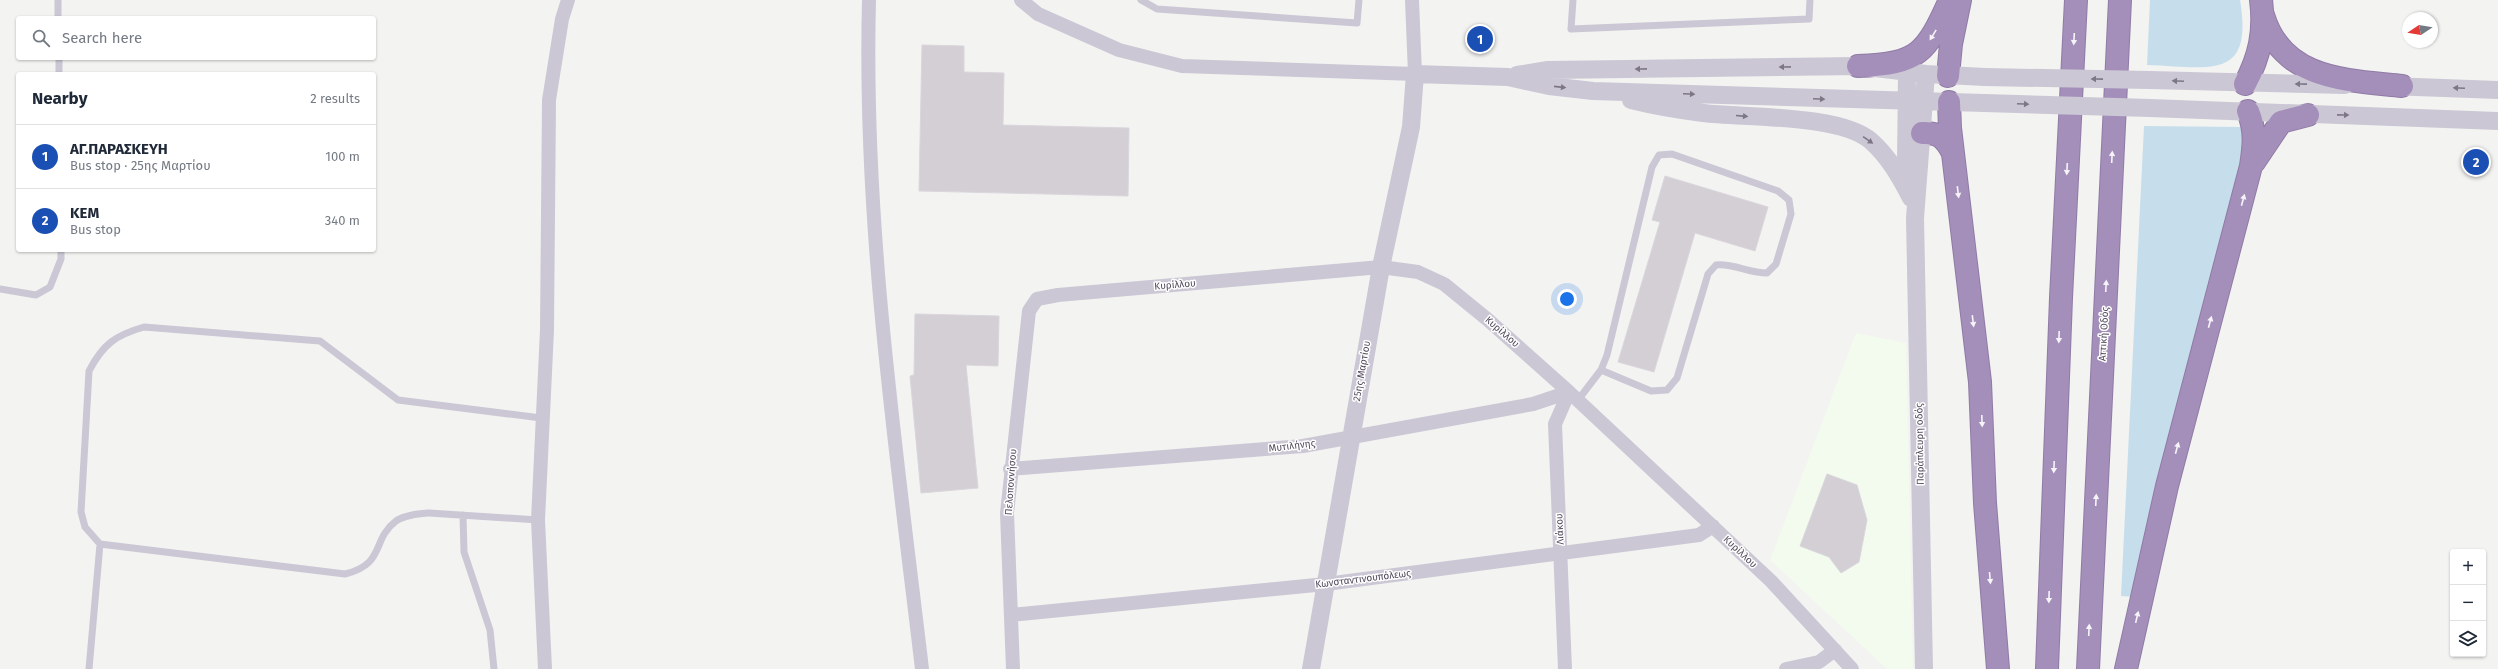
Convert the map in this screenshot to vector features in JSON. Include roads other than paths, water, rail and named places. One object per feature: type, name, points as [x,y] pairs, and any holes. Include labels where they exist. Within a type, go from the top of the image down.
[{"type":"highway","points":[[1858,66],[1899,62],[1922,50],[1934,35],[1950,0]]},
{"type":"highway","points":[[1948,76],[1951,44],[1960,0]]},
{"type":"highway","points":[[2047,669],[2061,298],[2076,0]]},
{"type":"highway","name":"Αττική Οδός","points":[[2088,669],[2120,0]]},
{"type":"highway","points":[[2262,8],[2268,32],[2288,57],[2302,66],[2348,80],[2402,86]]},
{"type":"highway","points":[[2239,89],[2255,65],[2260,48],[2262,8]]},
{"type":"highway","points":[[1949,102],[1953,153],[1980,382],[1985,503],[1998,669]]},
{"type":"highway","points":[[2126,669],[2167,486],[2251,166],[2255,139],[2253,124],[2248,111]]},
{"type":"highway","points":[[2251,166],[2281,122],[2308,115]]},
{"type":"highway","points":[[1922,133],[1939,134],[1945,139],[1953,153]]},
{"type":"street","points":[[545,669],[538,520],[541,418],[547,330],[548,100],[562,19],[568,0]]},
{"type":"street","points":[[869,0],[871,194],[898,472],[922,669]]},
{"type":"street","points":[[1021,0],[1038,14],[1119,50],[1182,66],[1508,76],[1548,70],[1858,66],[1907,73],[1948,76],[2204,82],[2239,89],[2402,86],[2498,90]]},
{"type":"street","points":[[1412,0],[1415,74]]},
{"type":"street","points":[[1907,73],[1915,102]]},
{"type":"street","name":"25ης Μαρτίου","points":[[1311,669],[1350,437],[1381,267],[1411,127],[1415,74]]},
{"type":"street","points":[[1915,102],[1926,74]]},
{"type":"street","points":[[1508,76],[1549,86],[1593,91],[1915,102],[2195,109],[2308,115],[2498,121]]},
{"type":"street","points":[[1948,76],[1949,102]]},
{"type":"street","points":[[2195,109],[2218,104],[2239,89]]},
{"type":"street","points":[[2239,89],[2248,111]]},
{"type":"street","points":[[1593,91],[1655,106],[1703,113],[1828,124],[1851,130],[1871,141],[1894,166],[1911,198]]},
{"type":"street","name":"Παράπλευρη οδός","points":[[1915,102],[1922,133],[1915,218],[1924,669]]},
{"type":"street","name":"Παράπλευρη οδός","points":[[1915,102],[1906,165],[1915,218]]},
{"type":"street","name":"Κυρίλλου","points":[[1037,300],[1058,294],[1381,267],[1418,272],[1444,284],[1574,396],[1713,526],[1786,597],[1852,669]]},
{"type":"street","name":"Πελοποννήσου","points":[[1014,669],[1008,513],[1010,469],[1029,311],[1037,300]]},
{"type":"street","name":"Μυτιλήνης","points":[[1010,469],[1303,446],[1574,396]]},
{"type":"street","name":"Λιάκου","points":[[1565,669],[1562,553],[1555,424],[1574,396]]},
{"type":"street","name":"Κωνσταντινουπόλεως","points":[[1011,615],[1326,584],[1699,535],[1713,526]]},
{"type":"street","points":[[1786,669],[1819,662],[1835,650]]},
{"type":"lane","points":[[58,0],[58,16]]},
{"type":"lane","points":[[1141,0],[1157,9],[1357,23],[1359,0]]},
{"type":"lane","points":[[1573,0],[1571,29],[1809,19],[1810,0]]},
{"type":"lane","points":[[59,60],[59,72]]},
{"type":"lane","points":[[1574,396],[1601,370],[1607,355],[1652,167],[1659,156],[1672,154],[1778,191],[1789,200],[1791,214],[1776,264],[1767,273],[1757,273],[1726,264],[1716,265],[1708,274],[1677,378],[1667,390],[1651,391],[1601,370]]},
{"type":"lane","points":[[0,290],[36,295],[50,288],[61,259],[61,252]]},
{"type":"lane","points":[[538,520],[463,515],[412,515],[396,521],[386,533],[371,562],[360,570],[345,574],[100,544],[85,527],[81,512],[89,371],[98,354],[110,342],[125,332],[144,327],[320,341],[398,400],[541,418]]},
{"type":"lane","points":[[463,515],[464,552],[490,630],[494,669]]},
{"type":"lane","points":[[89,669],[100,544]]},
{"type":"place","name":"ΑΓ.ΠΑΡΑΣΚΕΥΗ","points":[[1480,39]]},
{"type":"place","name":"ΚΕΜ","points":[[2476,162]]}]
